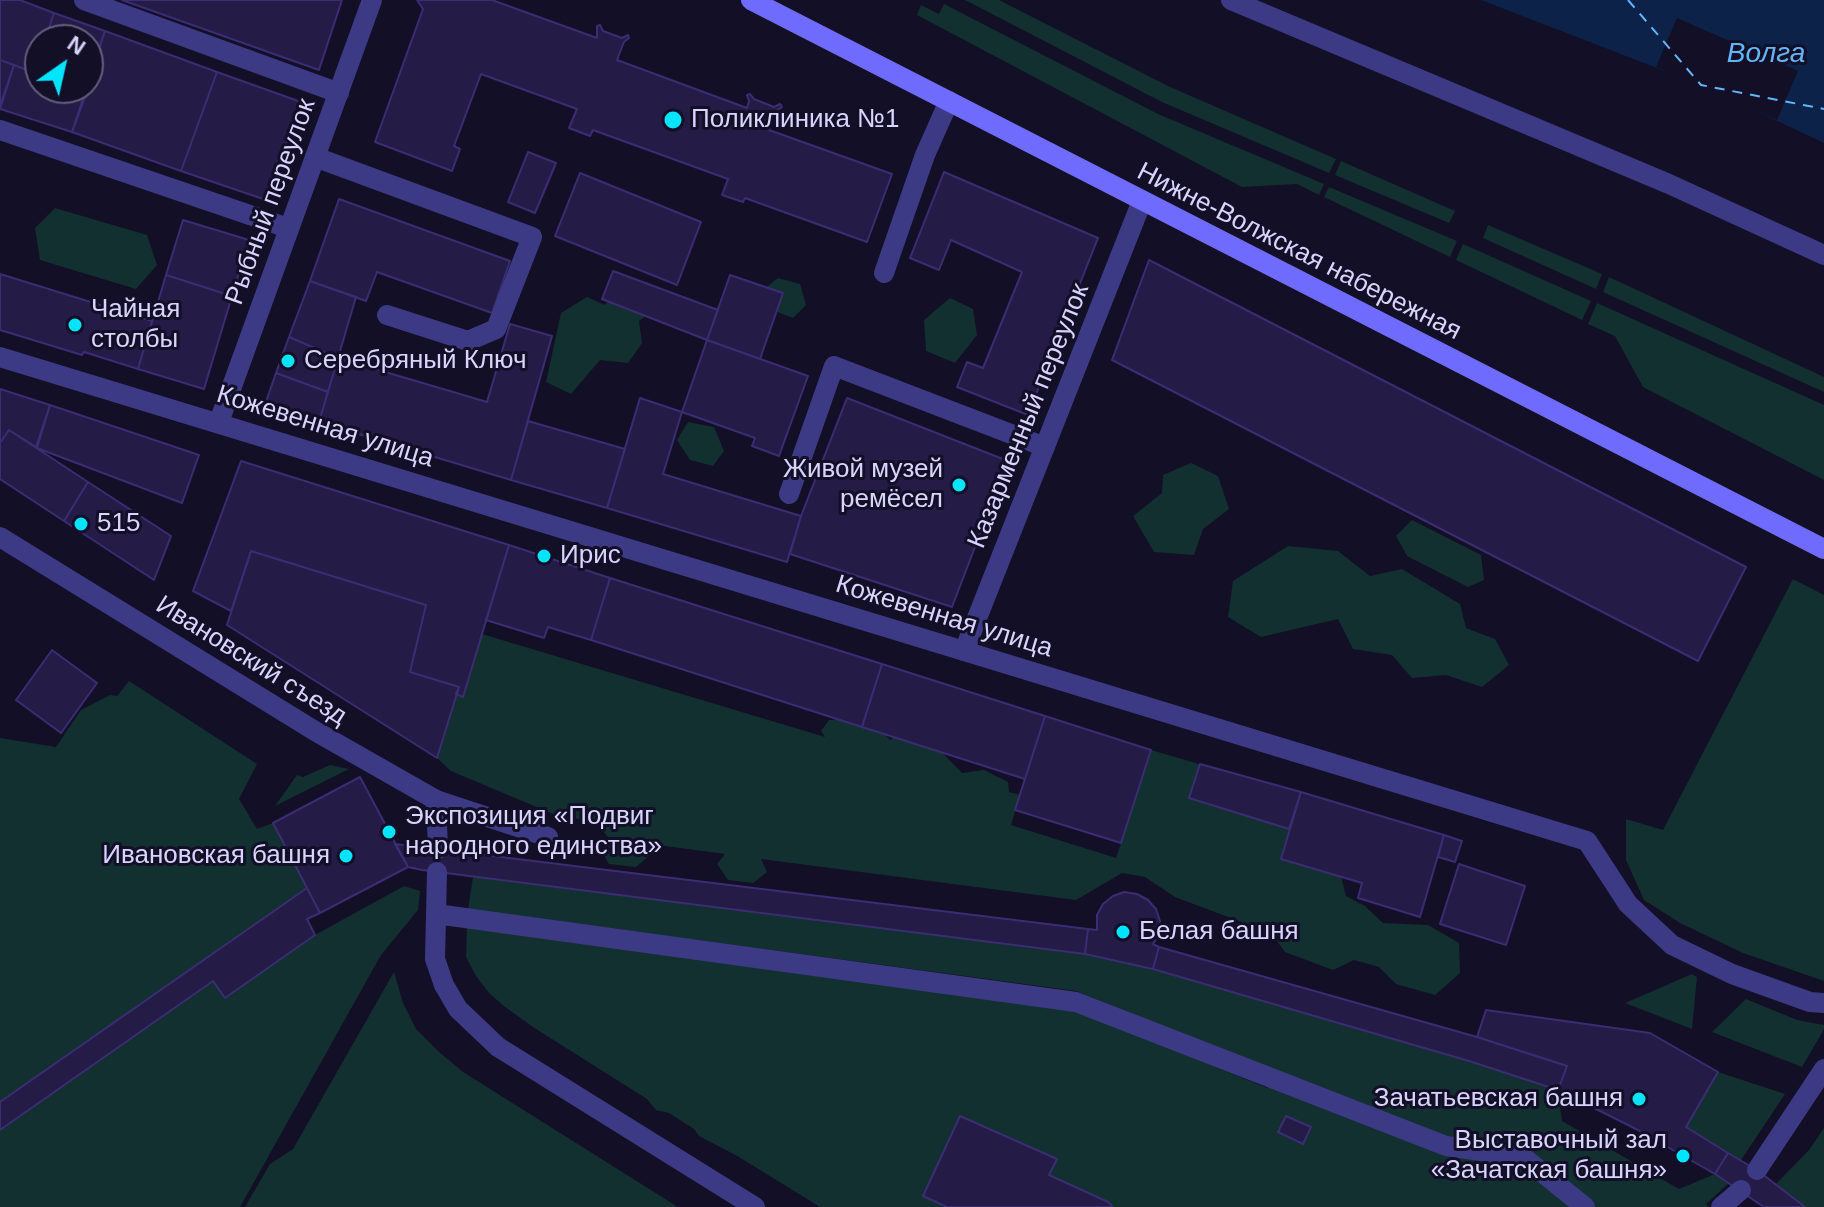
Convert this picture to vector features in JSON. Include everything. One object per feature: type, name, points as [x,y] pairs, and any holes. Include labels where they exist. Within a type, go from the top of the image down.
[{"type":"main road","name":"Нижне-Волжская набережная","points":[[751,0],[1824,549]]},
{"type":"street","points":[[84,0],[339,93]]},
{"type":"street","name":"Рыбный переулок","points":[[219,422],[372,0]]},
{"type":"street","points":[[1231,0],[1669,184],[1824,255]]},
{"type":"street","points":[[884,273],[925,155],[949,101]]},
{"type":"street","points":[[0,130],[288,228]]},
{"type":"street","points":[[315,157],[532,237],[496,329],[468,341],[387,315]]},
{"type":"street","name":"Казарменный переулок","points":[[964,651],[1142,201]]},
{"type":"street","name":"Кожевенная улица","points":[[0,357],[1587,841],[1628,904],[1672,945],[1732,974],[1810,1002],[1824,1003]]},
{"type":"street","points":[[789,494],[834,366],[1045,447]]},
{"type":"street","name":"Ивановский съезд","points":[[0,537],[315,731],[436,800],[548,837]]},
{"type":"street","points":[[436,800],[438,849]]},
{"type":"street","points":[[437,872],[435,959],[444,985],[458,1009],[498,1047],[755,1207]]},
{"type":"street","points":[[436,914],[1076,1002],[1446,1146],[1523,1157],[1585,1207]]},
{"type":"street","points":[[1757,1170],[1824,1069]]},
{"type":"street","points":[[1721,1207],[1741,1190]]},
{"type":"green space","points":[[965,0],[999,0],[1170,87],[1336,159],[1329,173],[1162,102]]},
{"type":"green space","points":[[944,4],[1158,114],[1324,184],[1319,195],[1297,184],[1242,187],[917,15],[921,5],[939,14]]},
{"type":"green space","points":[[1341,161],[1455,211],[1449,223],[1335,175]]},
{"type":"green space","points":[[1329,187],[1457,241],[1450,257],[1324,197]]},
{"type":"green space","points":[[55,208],[147,235],[157,265],[136,289],[40,260],[35,228]]},
{"type":"green space","points":[[1488,225],[1602,274],[1596,289],[1483,238]]},
{"type":"green space","points":[[1463,244],[1591,301],[1582,320],[1456,260]]},
{"type":"green space","points":[[1609,277],[1824,377],[1824,392],[1603,292]]},
{"type":"green space","points":[[778,278],[800,284],[806,305],[793,318],[762,306],[759,293]]},
{"type":"green space","points":[[622,281],[655,310],[639,321],[642,343],[628,363],[600,360],[571,394],[546,382],[561,313],[587,297],[605,305]]},
{"type":"green space","points":[[950,298],[973,309],[977,335],[955,363],[926,351],[924,320]]},
{"type":"green space","points":[[1597,303],[1824,405],[1824,480],[1643,387],[1615,336],[1588,324]]},
{"type":"green space","points":[[688,422],[714,427],[724,451],[713,466],[690,460],[677,440]]},
{"type":"green space","points":[[1191,463],[1218,476],[1229,509],[1203,529],[1194,555],[1154,552],[1133,516],[1162,493],[1163,475]]},
{"type":"green space","points":[[1412,520],[1481,555],[1484,580],[1468,587],[1407,556],[1396,536]]},
{"type":"green space","points":[[1288,546],[1338,551],[1370,576],[1402,569],[1460,604],[1466,628],[1495,639],[1509,665],[1482,687],[1446,675],[1412,678],[1392,655],[1353,649],[1338,619],[1261,637],[1228,617],[1233,581]]},
{"type":"green space","points":[[1793,579],[1824,595],[1824,981],[1743,953],[1680,923],[1644,900],[1626,860],[1626,819],[1663,830]]},
{"type":"green space","points":[[482,634],[825,737],[821,731],[829,720],[870,719],[890,740],[905,730],[928,738],[962,773],[984,770],[1008,782],[1009,792],[1020,795],[1011,825],[1116,858],[1130,817],[1122,810],[1151,750],[1199,764],[1198,771],[1267,822],[1289,829],[1288,834],[1336,856],[1346,896],[1365,906],[1383,923],[1428,925],[1459,943],[1460,973],[1435,995],[1396,984],[1379,967],[1354,960],[1333,970],[1285,952],[1271,933],[1175,897],[1145,877],[1122,873],[1076,900],[761,859],[767,872],[753,883],[728,880],[717,864],[725,854],[643,843],[649,856],[636,867],[609,864],[601,851],[610,840],[595,821],[558,816],[451,771],[437,758],[456,694],[462,697]]},
{"type":"green space","points":[[129,681],[257,764],[239,799],[257,829],[273,823],[307,888],[0,1102],[0,738],[56,747],[81,710],[110,695],[117,696]]},
{"type":"green space","points":[[330,765],[349,769],[275,806],[297,775],[303,777]]},
{"type":"green space","points":[[473,877],[1085,954],[1153,969],[1558,1090],[1562,1121],[1679,1189],[1715,1174],[1729,1183],[1706,1204],[1710,1207],[820,1207],[699,1136],[694,1129],[669,1113],[656,1110],[647,1099],[505,1007],[489,993],[466,957],[467,925],[1072,1008],[1267,1088],[1276,1071],[1076,991],[468,909]]},
{"type":"green space","points":[[404,886],[420,891],[418,910],[381,955],[240,1207],[0,1207],[0,1130],[213,981],[225,998],[315,935]]},
{"type":"green space","points":[[394,972],[403,1003],[416,1029],[463,1072],[678,1207],[245,1207],[270,1164],[293,1149]]},
{"type":"green space","points":[[1692,974],[1697,977],[1692,1029],[1625,1003]]},
{"type":"green space","points":[[1746,999],[1797,1020],[1824,1025],[1802,1067],[1712,1032]]},
{"type":"green space","points":[[1718,1072],[1785,1094],[1741,1160],[1686,1127]]},
{"type":"green space","points":[[1824,1128],[1824,1207],[1805,1207],[1776,1184],[1809,1150]]},
{"type":"water","name":"Волга","points":[[1481,0],[1824,0],[1824,143],[1701,85]]},
{"type":"pier","points":[[1677,18],[1798,71],[1777,120],[1656,67]]},
{"type":"building","points":[[0,0],[20,0],[54,13],[50,24],[24,24],[24,69],[0,60]]},
{"type":"building","points":[[122,0],[342,0],[319,70]]},
{"type":"building","name":"Поликлиника №1","points":[[417,0],[492,0],[597,38],[597,26],[600,25],[603,31],[622,38],[628,35],[617,60],[747,108],[747,95],[750,94],[754,99],[774,107],[780,104],[782,107],[776,111],[769,130],[892,174],[867,242],[745,198],[743,202],[722,195],[728,179],[593,130],[590,136],[569,128],[577,109],[481,74],[454,146],[460,149],[452,171],[375,142],[423,9]]},
{"type":"building","points":[[54,13],[85,24],[50,24]]},
{"type":"building","points":[[105,31],[217,72],[181,171],[72,132],[81,104],[104,104]]},
{"type":"building","points":[[0,60],[14,65],[0,106]]},
{"type":"building","points":[[14,65],[24,69],[24,104],[82,104],[72,132],[0,109]]},
{"type":"building","points":[[217,72],[301,102],[266,200],[181,171]]},
{"type":"building","points":[[528,152],[556,163],[535,213],[508,202]]},
{"type":"building","points":[[944,172],[1098,238],[1028,415],[957,387],[967,362],[983,368],[1022,272],[951,240],[939,270],[910,258]]},
{"type":"building","points":[[580,173],[701,222],[677,285],[555,236]]},
{"type":"building","points":[[339,199],[510,261],[492,313],[377,272],[366,301],[310,281]]},
{"type":"building","points":[[183,220],[249,240],[232,296],[166,275]]},
{"type":"building","points":[[1149,260],[1746,567],[1698,661],[1112,360]]},
{"type":"building","points":[[613,271],[718,310],[707,340],[602,299]]},
{"type":"building","name":"Чайная столбы","points":[[0,274],[152,321],[138,369],[0,330]]},
{"type":"building","points":[[166,275],[232,296],[204,389],[138,369]]},
{"type":"building","points":[[730,275],[783,293],[760,359],[707,340]]},
{"type":"building","points":[[310,281],[356,297],[338,358],[289,337]]},
{"type":"building","points":[[510,324],[552,336],[511,480],[319,422],[338,358],[487,402]]},
{"type":"building","points":[[289,337],[338,358],[328,392],[276,373]]},
{"type":"building","points":[[707,340],[808,376],[779,456],[752,446],[755,438],[682,412]]},
{"type":"building","points":[[276,373],[328,392],[319,422],[264,407]]},
{"type":"building","points":[[0,389],[50,405],[36,447],[9,430],[0,443]]},
{"type":"building","points":[[640,398],[682,412],[663,474],[801,516],[787,562],[607,508]]},
{"type":"building","points":[[847,398],[1008,461],[952,607],[790,554],[801,516]]},
{"type":"building","points":[[50,405],[199,455],[182,503],[37,448]]},
{"type":"building","points":[[528,421],[625,449],[607,508],[511,480]]},
{"type":"building","points":[[9,430],[88,482],[64,521],[0,479],[0,443]]},
{"type":"building","points":[[241,461],[509,545],[463,697],[456,694],[459,687],[410,672],[426,605],[251,551],[231,611],[193,591]]},
{"type":"building","points":[[88,482],[171,536],[154,580],[64,521]]},
{"type":"building","points":[[509,545],[610,578],[591,640],[548,627],[544,638],[486,620]]},
{"type":"building","points":[[251,551],[426,605],[410,672],[459,687],[437,758],[227,625]]},
{"type":"building","points":[[610,578],[882,664],[862,727],[591,640]]},
{"type":"building","points":[[52,650],[97,683],[61,733],[16,700]]},
{"type":"building","points":[[882,664],[1045,716],[1025,779],[862,727]]},
{"type":"building","points":[[1045,716],[1151,750],[1121,843],[1015,810]]},
{"type":"building","points":[[1200,764],[1301,792],[1289,829],[1189,798]]},
{"type":"building","name":"Ивановская башня","points":[[360,777],[408,867],[320,913],[273,823]]},
{"type":"building","points":[[1301,792],[1444,835],[1420,917],[1358,898],[1362,883],[1281,859]]},
{"type":"building","points":[[1444,835],[1462,841],[1455,862],[1438,857]]},
{"type":"building","points":[[395,844],[1088,929],[1085,954],[422,870],[408,867]]},
{"type":"building","points":[[1459,864],[1525,886],[1506,945],[1440,924]]},
{"type":"building","points":[[307,888],[320,913],[307,919],[315,935],[225,998],[213,981],[0,1130],[0,1102]]},
{"type":"building","name":"Белая башня","points":[[1124,892],[1137,894],[1156,909],[1160,921],[1159,934],[1153,944],[1159,947],[1153,969],[1085,954],[1088,929],[1097,930],[1097,915],[1103,904]]},
{"type":"building","points":[[1159,947],[1477,1037],[1567,1066],[1558,1090],[1153,969]]},
{"type":"building","name":"Зачатьевская башня","points":[[1486,1010],[1650,1033],[1718,1072],[1686,1127],[1728,1153],[1715,1174],[1636,1129],[1558,1090],[1567,1066],[1477,1037]]},
{"type":"building","points":[[960,1116],[1057,1159],[1049,1175],[1113,1207],[947,1207],[923,1196]]},
{"type":"building","points":[[1286,1116],[1311,1127],[1303,1144],[1278,1132]]},
{"type":"building","points":[[1728,1153],[1757,1170],[1805,1207],[1764,1207],[1715,1174]]},
{"type":"ferry route","points":[[1628,0],[1701,85],[1824,109]]},
{"type":"place","name":"Поликлиника №1","points":[[673,120]]},
{"type":"place","name":"Чайная столбы","points":[[75,325]]},
{"type":"place","name":"Серебряный Ключ","points":[[288,361]]},
{"type":"place","name":"Живой музей ремёсел","points":[[959,485]]},
{"type":"place","name":"515","points":[[81,524]]},
{"type":"place","name":"Ирис","points":[[544,556]]},
{"type":"place","name":"Экспозиция «Подвиг народного единства»","points":[[389,832]]},
{"type":"place","name":"Ивановская башня","points":[[346,856]]},
{"type":"place","name":"Белая башня","points":[[1123,932]]},
{"type":"place","name":"Зачатьевская башня","points":[[1639,1099]]},
{"type":"place","name":"Выставочный зал «Зачатская башня»","points":[[1683,1156]]}]
